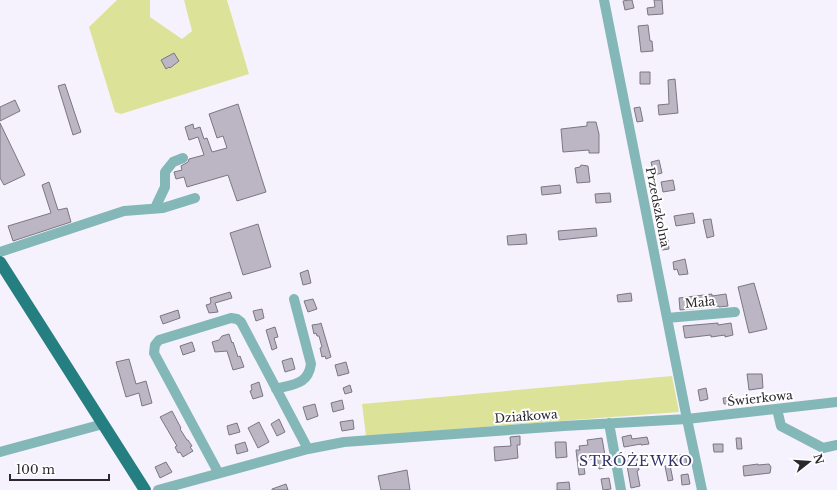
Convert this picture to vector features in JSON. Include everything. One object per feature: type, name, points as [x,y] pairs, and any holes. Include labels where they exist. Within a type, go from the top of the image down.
[{"type":"main road","points":[[0,262],[145,490]]},
{"type":"street","name":"Przedszkolna","points":[[604,0],[702,490]]},
{"type":"street","points":[[155,208],[165,187],[165,172],[173,162],[183,158]]},
{"type":"street","points":[[0,252],[124,211],[163,208],[195,198]]},
{"type":"street","points":[[276,389],[304,381],[310,373],[311,364],[294,299]]},
{"type":"street","name":"Mała","points":[[667,318],[735,312]]},
{"type":"street","points":[[218,472],[154,353],[155,345],[159,340],[231,318],[237,319],[241,322],[308,449]]},
{"type":"street","name":"Świerkowa","points":[[687,419],[837,402]]},
{"type":"street","points":[[777,409],[781,426],[823,448],[837,444]]},
{"type":"street","name":"Działkowa","points":[[158,490],[218,472],[308,449],[344,442],[609,423],[687,419]]},
{"type":"street","points":[[609,423],[621,490]]},
{"type":"street","points":[[0,452],[103,424]]},
{"type":"green space","points":[[117,0],[150,0],[150,17],[182,39],[192,31],[184,0],[227,0],[249,74],[121,114],[115,112],[89,27]]},
{"type":"green space","points":[[672,376],[679,412],[366,436],[362,404]]},
{"type":"building","points":[[632,0],[634,8],[625,10],[623,1]]},
{"type":"building","points":[[654,0],[662,0],[663,14],[648,15],[647,8],[655,7]]},
{"type":"building","points":[[648,25],[653,51],[641,52],[638,26]]},
{"type":"building","points":[[174,53],[179,61],[170,68],[169,67],[166,69],[161,60]]},
{"type":"building","points":[[640,72],[650,72],[650,84],[640,84]]},
{"type":"building","points":[[675,79],[678,113],[659,115],[658,105],[669,104],[668,80]]},
{"type":"building","points":[[65,84],[81,132],[73,135],[58,86]]},
{"type":"building","points":[[15,100],[20,111],[0,121],[0,107]]},
{"type":"building","points":[[238,104],[266,192],[237,201],[228,175],[187,187],[184,177],[176,179],[174,172],[182,170],[181,166],[188,162],[189,159],[204,155],[198,137],[189,140],[185,127],[193,124],[194,129],[200,127],[204,139],[207,138],[212,152],[227,148],[223,136],[217,138],[209,114]]},
{"type":"building","points":[[640,107],[643,121],[637,122],[634,108]]},
{"type":"building","points":[[587,122],[596,122],[599,134],[599,153],[589,153],[589,150],[563,152],[561,129],[587,126]]},
{"type":"building","points":[[0,123],[25,175],[4,185],[0,178]]},
{"type":"building","points":[[659,160],[662,173],[654,175],[651,162]]},
{"type":"building","points":[[581,165],[588,166],[590,182],[577,183],[575,168],[580,167]]},
{"type":"building","points":[[673,180],[675,190],[663,192],[661,182]]},
{"type":"building","points":[[49,182],[58,210],[67,208],[71,222],[13,241],[8,226],[51,213],[42,185]]},
{"type":"building","points":[[560,185],[561,193],[542,195],[541,187]]},
{"type":"building","points":[[610,193],[611,202],[596,203],[595,194]]},
{"type":"building","points":[[693,213],[695,223],[676,226],[674,216]]},
{"type":"building","points":[[711,219],[714,236],[707,238],[703,220]]},
{"type":"building","points":[[258,224],[271,267],[243,275],[230,233]]},
{"type":"building","points":[[596,228],[597,236],[559,240],[558,231]]},
{"type":"building","points":[[526,234],[527,244],[508,245],[507,236]]},
{"type":"building","points":[[668,240],[669,249],[662,250],[661,241]]},
{"type":"building","points":[[685,259],[688,274],[679,275],[677,269],[674,270],[673,262]]},
{"type":"building","points":[[308,270],[311,283],[303,285],[300,273]]},
{"type":"building","points":[[754,283],[767,329],[749,333],[738,287]]},
{"type":"building","points":[[230,292],[232,298],[215,303],[218,312],[209,313],[206,305],[210,304],[210,298]]},
{"type":"building","points":[[631,293],[632,301],[618,302],[617,295]]},
{"type":"building","points":[[712,294],[712,296],[726,294],[728,306],[680,310],[679,298]]},
{"type":"building","points":[[313,299],[317,309],[308,312],[304,301]]},
{"type":"building","points":[[262,309],[264,318],[256,321],[253,311]]},
{"type":"building","points":[[178,310],[180,318],[163,324],[160,316]]},
{"type":"building","points":[[321,323],[331,357],[326,359],[325,356],[322,357],[320,348],[322,347],[319,336],[317,336],[316,333],[314,334],[312,325]]},
{"type":"building","points":[[718,323],[718,325],[731,323],[733,335],[725,337],[725,335],[711,337],[711,335],[685,338],[683,326]]},
{"type":"building","points":[[275,327],[278,337],[274,338],[277,348],[272,350],[266,330]]},
{"type":"building","points":[[229,334],[238,357],[240,356],[244,367],[233,370],[227,351],[215,352],[212,342]]},
{"type":"building","points":[[192,342],[195,351],[183,355],[180,346]]},
{"type":"building","points":[[292,358],[295,369],[285,372],[282,361]]},
{"type":"building","points":[[129,359],[136,384],[146,381],[152,403],[142,406],[139,393],[126,397],[116,362]]},
{"type":"building","points":[[346,362],[349,373],[338,376],[335,365]]},
{"type":"building","points":[[747,374],[762,374],[763,388],[749,390]]},
{"type":"building","points":[[259,382],[263,396],[253,399],[250,391],[252,390],[251,385]]},
{"type":"building","points":[[350,385],[352,392],[345,394],[343,388]]},
{"type":"building","points":[[706,388],[708,399],[700,401],[698,390]]},
{"type":"building","points":[[733,397],[734,403],[724,404],[723,398]]},
{"type":"building","points":[[342,400],[344,409],[333,412],[331,403]]},
{"type":"building","points":[[315,404],[318,416],[307,420],[303,407]]},
{"type":"building","points":[[172,411],[181,428],[180,429],[192,446],[190,447],[193,451],[183,457],[180,452],[178,453],[175,447],[177,446],[160,417]]},
{"type":"building","points":[[279,419],[285,432],[277,436],[271,424]]},
{"type":"building","points":[[353,420],[354,429],[342,431],[340,422]]},
{"type":"building","points":[[259,422],[269,442],[258,448],[248,428]]},
{"type":"building","points":[[237,423],[240,432],[229,435],[227,426]]},
{"type":"building","points":[[631,435],[632,439],[647,437],[649,444],[624,447],[622,437]]},
{"type":"building","points":[[520,436],[520,445],[517,445],[518,458],[495,461],[494,447],[511,446],[510,437]]},
{"type":"building","points":[[602,438],[607,467],[599,469],[597,458],[583,461],[585,474],[579,475],[576,450],[580,450],[579,446],[588,445],[587,440]]},
{"type":"building","points":[[736,438],[741,438],[742,449],[737,449]]},
{"type":"building","points":[[245,442],[248,451],[237,454],[235,445]]},
{"type":"building","points":[[555,442],[566,442],[567,457],[556,458]]},
{"type":"building","points":[[713,444],[723,444],[723,452],[714,452]]},
{"type":"building","points":[[685,454],[687,463],[678,465],[676,456]]},
{"type":"building","points":[[637,458],[639,470],[637,471],[640,486],[631,488],[626,460]]},
{"type":"building","points":[[166,462],[172,472],[160,478],[155,467]]},
{"type":"building","points":[[769,464],[771,467],[770,473],[744,476],[743,466]]},
{"type":"building","points":[[670,465],[673,480],[668,481],[665,466]]},
{"type":"building","points":[[407,470],[410,490],[381,490],[378,476]]},
{"type":"building","points":[[688,474],[690,484],[682,485],[681,475]]},
{"type":"building","points":[[609,478],[611,489],[603,490],[601,479]]},
{"type":"building","points":[[569,482],[570,490],[557,490],[557,483]]},
{"type":"building","points":[[286,484],[288,490],[272,490],[272,489]]},
{"type":"district","name":"STRÓŻEWKO","points":[[636,461]]}]
